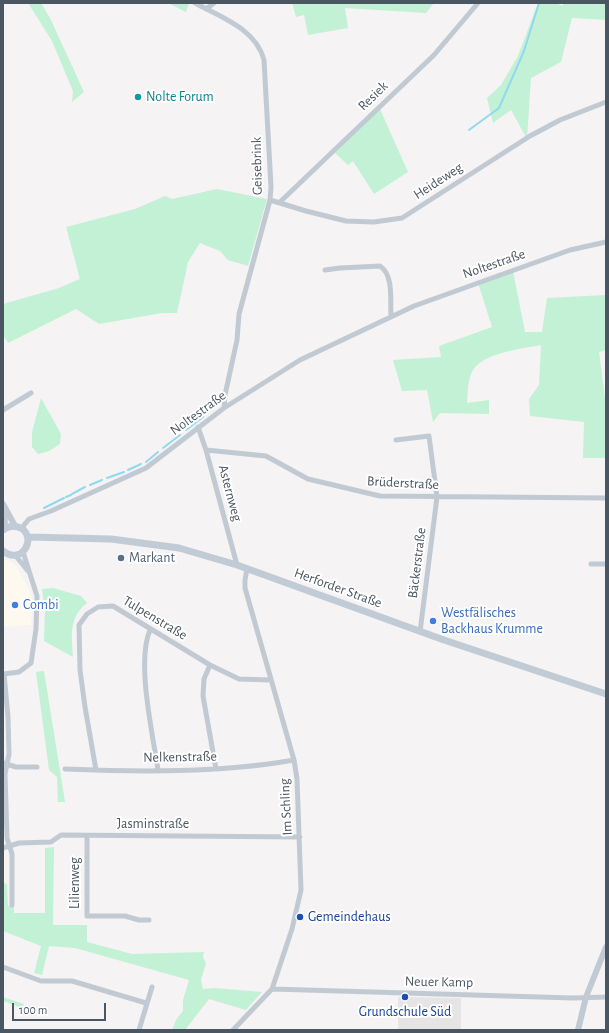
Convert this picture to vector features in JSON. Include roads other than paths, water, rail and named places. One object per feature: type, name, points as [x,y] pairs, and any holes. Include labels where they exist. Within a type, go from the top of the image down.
[{"type":"main road","points":[[3,551],[7,554],[15,556],[23,552],[28,541],[23,530],[15,526],[4,529]]},
{"type":"main road","name":"Herforder Straße","points":[[28,541],[54,538],[111,539],[179,548],[237,565],[420,632],[606,694]]},
{"type":"street","name":"Geisebrink","points":[[195,3],[238,26],[255,40],[261,49],[264,60],[271,186],[270,200],[240,306],[237,340],[224,395],[224,408]]},
{"type":"street","points":[[206,9],[214,3]]},
{"type":"street","name":"Resiek","points":[[280,202],[434,54],[478,3]]},
{"type":"street","name":"Heideweg","points":[[270,200],[346,221],[374,222],[402,218],[530,136],[560,120],[606,102]]},
{"type":"street","name":"Noltestraße","points":[[23,530],[26,521],[146,468],[224,408],[300,360],[391,315],[485,279],[570,250],[606,242]]},
{"type":"street","points":[[325,270],[380,266],[385,269],[388,275],[391,315]]},
{"type":"street","points":[[3,410],[31,393]]},
{"type":"street","name":"Asternweg","points":[[198,427],[206,450],[237,565]]},
{"type":"street","name":"Bäckerstraße","points":[[396,440],[429,436],[437,497],[420,632]]},
{"type":"street","name":"Brüderstraße","points":[[206,450],[266,456],[308,479],[380,496],[606,498]]},
{"type":"street","points":[[3,504],[15,526]]},
{"type":"street","points":[[3,504],[4,529]]},
{"type":"street","points":[[12,905],[12,854],[7,838],[5,764],[9,754],[8,718],[3,674],[19,672],[31,663],[32,659],[37,596],[23,552]]},
{"type":"street","points":[[15,556],[30,574]]},
{"type":"street","points":[[592,564],[606,564]]},
{"type":"street","name":"Im Schling","points":[[233,1030],[272,989],[292,930],[301,890],[297,779],[294,760],[245,588],[245,580],[248,569]]},
{"type":"street","name":"Tulpenstraße","points":[[96,770],[80,670],[79,625],[87,614],[98,607],[113,606],[150,630],[210,665],[239,679],[270,680]]},
{"type":"street","points":[[150,630],[146,639],[145,688],[158,770]]},
{"type":"street","points":[[210,665],[204,679],[202,696],[216,769]]},
{"type":"street","name":"Nelkenstraße","points":[[65,769],[216,769],[263,766],[294,760]]},
{"type":"street","points":[[5,764],[16,767],[37,767]]},
{"type":"street","name":"Jasminstraße","points":[[3,848],[19,842],[50,842],[61,835],[300,837]]},
{"type":"street","name":"Lilienweg","points":[[87,836],[87,916],[125,916],[139,920],[149,920]]},
{"type":"street","points":[[578,1030],[586,997],[606,947]]},
{"type":"street","points":[[3,967],[41,981],[72,981],[146,1003]]},
{"type":"street","points":[[139,1030],[152,987]]},
{"type":"street","name":"Neuer Kamp","points":[[272,989],[606,997]]},
{"type":"waterway","points":[[469,130],[499,108],[524,51],[539,3]]},
{"type":"waterway","points":[[186,430],[203,417]]},
{"type":"waterway","points":[[163,448],[180,435]]},
{"type":"waterway","points":[[146,462],[158,452]]},
{"type":"waterway","points":[[128,470],[141,464]]},
{"type":"waterway","points":[[107,478],[124,472]]},
{"type":"waterway","points":[[90,485],[102,480]]},
{"type":"waterway","points":[[72,494],[85,487]]},
{"type":"waterway","points":[[66,497],[71,495]]},
{"type":"waterway","points":[[44,508],[64,498]]},
{"type":"place","name":"Nolte Forum","points":[[138,97]]},
{"type":"place","name":"Markant","points":[[121,558]]},
{"type":"place","name":"Combi","points":[[15,605]]},
{"type":"place","name":"Westfälisches Backhaus Krumme","points":[[433,621]]},
{"type":"place","name":"Gemeindehaus","points":[[300,917]]},
{"type":"place","name":"Grundschule Süd","points":[[405,997]]}]
